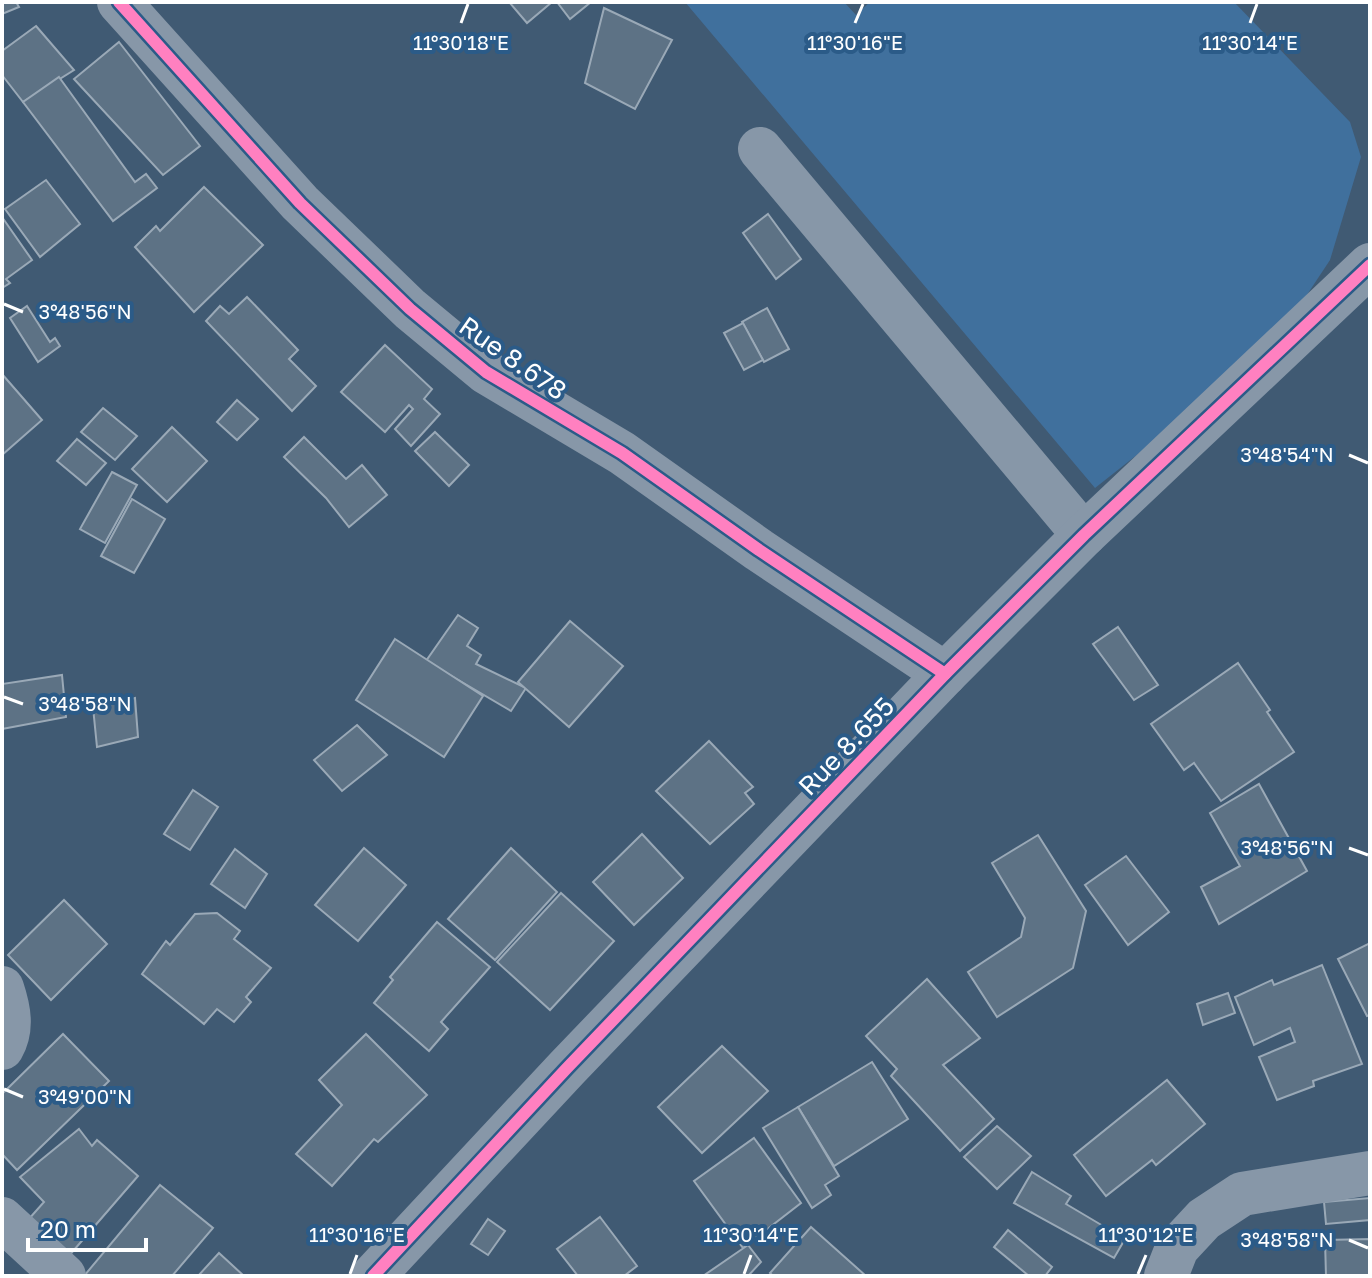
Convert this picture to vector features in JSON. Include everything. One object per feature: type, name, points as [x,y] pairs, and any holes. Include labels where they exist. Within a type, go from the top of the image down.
[{"type":"street","name":"Rue 8.678","points":[[119,2],[300,203],[410,309],[486,372],[622,453],[797,576],[945,674]]},
{"type":"street","points":[[760,149],[1084,535]]},
{"type":"street","name":"Rue 8.655","points":[[373,1276],[567,1068],[945,674],[1084,535],[1370,265]]},
{"type":"street","points":[[2,988],[10,1018],[7,1039],[2,1048]]},
{"type":"street","points":[[1166,1276],[1177,1248],[1204,1219],[1242,1194],[1370,1173]]},
{"type":"street","points":[[2,1219],[64,1276]]},
{"type":"shaded area","points":[[685,2],[844,2],[856,15],[870,2],[1234,2],[1350,122],[1361,157],[1330,260],[1271,349],[1095,488]]},
{"type":"building","points":[[2,2],[16,2],[19,7],[2,14]]},
{"type":"building","points":[[509,2],[552,2],[527,23]]},
{"type":"building","points":[[557,2],[591,2],[570,19]]},
{"type":"building","points":[[604,8],[672,40],[635,109],[585,83]]},
{"type":"building","points":[[36,26],[74,70],[23,102],[2,75],[2,51]]},
{"type":"building","points":[[119,42],[200,146],[163,175],[74,79]]},
{"type":"building","points":[[59,77],[135,182],[146,174],[157,188],[113,221],[23,102]]},
{"type":"building","points":[[46,180],[80,224],[40,257],[5,209]]},
{"type":"building","points":[[204,187],[263,245],[194,312],[135,247],[156,226],[160,231]]},
{"type":"building","points":[[768,214],[801,259],[776,279],[743,233]]},
{"type":"building","points":[[2,217],[32,260],[6,279],[10,283],[2,288]]},
{"type":"building","points":[[247,297],[298,350],[289,359],[316,386],[292,411],[206,321],[220,306],[229,314]]},
{"type":"building","points":[[27,306],[50,342],[55,338],[60,346],[38,362],[10,318]]},
{"type":"building","points":[[767,308],[789,349],[764,362],[742,322]]},
{"type":"building","points":[[743,323],[763,360],[744,370],[724,333]]},
{"type":"building","points":[[385,345],[432,389],[424,399],[440,414],[411,446],[395,429],[413,409],[409,405],[385,432],[341,392]]},
{"type":"building","points":[[2,374],[42,420],[2,455]]},
{"type":"building","points":[[237,400],[258,419],[237,440],[217,422]]},
{"type":"building","points":[[103,408],[137,436],[115,460],[81,432]]},
{"type":"building","points":[[172,427],[207,461],[167,502],[132,469]]},
{"type":"building","points":[[435,432],[469,465],[449,486],[415,451]]},
{"type":"building","points":[[304,437],[346,479],[362,465],[387,495],[349,527],[326,498],[284,457]]},
{"type":"building","points":[[77,439],[106,463],[86,485],[57,461]]},
{"type":"building","points":[[112,472],[137,485],[105,543],[80,529]]},
{"type":"building","points":[[132,499],[165,519],[134,573],[101,556]]},
{"type":"building","points":[[458,615],[478,628],[467,646],[481,655],[476,664],[526,688],[511,711],[426,661]]},
{"type":"building","points":[[570,621],[623,666],[569,727],[518,682]]},
{"type":"building","points":[[1118,627],[1158,685],[1134,700],[1093,644]]},
{"type":"building","points":[[395,639],[483,696],[444,757],[356,700]]},
{"type":"building","points":[[1238,663],[1294,752],[1221,801],[1194,763],[1184,770],[1151,724]]},
{"type":"building","points":[[62,675],[66,717],[2,729],[2,684]]},
{"type":"building","points":[[135,698],[138,737],[97,747],[93,707]]},
{"type":"building","points":[[357,725],[387,755],[342,791],[314,760]]},
{"type":"building","points":[[709,741],[753,787],[745,793],[754,804],[710,844],[656,791]]},
{"type":"building","points":[[1259,784],[1307,871],[1219,924],[1201,887],[1240,866],[1210,813]]},
{"type":"building","points":[[193,790],[218,807],[190,850],[164,834]]},
{"type":"building","points":[[642,834],[683,878],[634,925],[593,882]]},
{"type":"building","points":[[1038,835],[1086,911],[1073,968],[997,1017],[968,972],[1021,937],[1025,918],[992,863]]},
{"type":"building","points":[[364,848],[406,885],[358,941],[315,905]]},
{"type":"building","points":[[511,848],[557,892],[495,960],[448,919]]},
{"type":"building","points":[[235,849],[267,874],[245,908],[211,884]]},
{"type":"building","points":[[1126,856],[1169,912],[1128,945],[1085,885]]},
{"type":"building","points":[[561,893],[614,941],[550,1010],[497,962]]},
{"type":"building","points":[[64,900],[107,944],[51,1000],[8,955]]},
{"type":"building","points":[[217,913],[240,931],[234,939],[271,968],[246,997],[251,1002],[234,1022],[217,1009],[204,1024],[142,974],[166,941],[170,945],[195,914]]},
{"type":"building","points":[[437,922],[490,967],[441,1022],[448,1029],[429,1051],[374,1003],[393,980],[390,977]]},
{"type":"building","points":[[1370,943],[1370,1015],[1367,1016],[1338,959]]},
{"type":"building","points":[[1322,965],[1362,1064],[1313,1081],[1314,1086],[1277,1100],[1259,1057],[1295,1042],[1290,1028],[1254,1045],[1235,997],[1272,980],[1274,985]]},
{"type":"building","points":[[927,979],[980,1038],[943,1065],[994,1119],[960,1151],[891,1076],[897,1069],[866,1036]]},
{"type":"building","points":[[1228,993],[1235,1013],[1203,1025],[1197,1004]]},
{"type":"building","points":[[63,1034],[109,1081],[17,1170],[2,1154],[2,1094]]},
{"type":"building","points":[[366,1034],[427,1095],[378,1142],[374,1139],[332,1186],[296,1154],[342,1105],[319,1080]]},
{"type":"building","points":[[722,1046],[768,1091],[702,1153],[658,1107]]},
{"type":"building","points":[[872,1062],[908,1119],[834,1166],[798,1107]]},
{"type":"building","points":[[1167,1080],[1205,1124],[1156,1165],[1152,1160],[1106,1196],[1074,1155]]},
{"type":"building","points":[[798,1107],[839,1176],[825,1185],[831,1195],[812,1208],[763,1128]]},
{"type":"building","points":[[997,1126],[1031,1156],[997,1189],[964,1157]]},
{"type":"building","points":[[79,1129],[92,1146],[97,1140],[138,1176],[61,1265],[20,1229],[44,1202],[20,1177]]},
{"type":"building","points":[[754,1138],[801,1203],[743,1248],[694,1181]]},
{"type":"building","points":[[1032,1172],[1071,1196],[1066,1204],[1125,1239],[1114,1258],[1014,1203]]},
{"type":"building","points":[[160,1185],[213,1228],[172,1276],[84,1276]]},
{"type":"building","points":[[1370,1198],[1370,1220],[1326,1224],[1324,1202]]},
{"type":"building","points":[[600,1217],[637,1266],[624,1276],[578,1276],[557,1249]]},
{"type":"building","points":[[488,1219],[505,1231],[488,1255],[471,1244]]},
{"type":"building","points":[[811,1227],[866,1276],[773,1276],[770,1273]]},
{"type":"building","points":[[1008,1230],[1052,1267],[1045,1276],[1029,1276],[994,1247]]},
{"type":"building","points":[[1370,1239],[1370,1276],[1326,1276],[1325,1240]]},
{"type":"building","points":[[748,1245],[761,1262],[748,1276],[703,1276]]},
{"type":"building","points":[[219,1253],[244,1276],[198,1276]]},
{"type":"cycle path","points":[[119,2],[300,203],[410,309],[486,372],[622,453],[759,550],[945,674]]},
{"type":"cycle path","points":[[373,1276],[567,1068],[945,674],[1084,535],[1370,265]]}]
